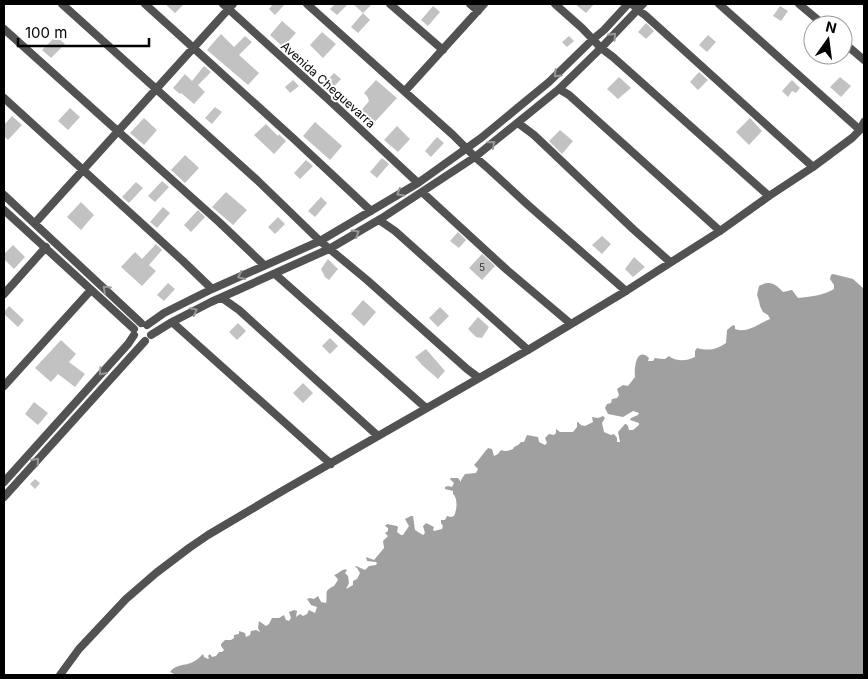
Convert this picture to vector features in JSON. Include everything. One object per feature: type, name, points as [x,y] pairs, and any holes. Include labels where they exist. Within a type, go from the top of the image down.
[{"type":"street","points":[[62,4],[257,180],[320,241],[479,378]]},
{"type":"street","points":[[145,4],[371,211]]},
{"type":"street","points":[[307,4],[453,134],[466,149],[528,205],[626,291]]},
{"type":"street","points":[[390,4],[443,50]]},
{"type":"street","points":[[470,4],[478,11]]},
{"type":"street","points":[[405,91],[484,4]]},
{"type":"street","points":[[555,4],[582,28],[592,40],[769,196]]},
{"type":"street","points":[[144,324],[212,289],[320,241],[418,182],[466,149],[549,82],[604,30],[628,4]]},
{"type":"street","points":[[719,4],[860,130]]},
{"type":"street","points":[[799,4],[812,15]]},
{"type":"street","points":[[35,223],[156,90],[228,5]]},
{"type":"street","name":"Avenida Cheguevarra","points":[[228,5],[418,182]]},
{"type":"street","points":[[151,335],[172,322],[329,249],[379,220],[475,157],[559,88],[601,48],[638,6],[814,167]]},
{"type":"street","points":[[4,29],[219,222],[264,265]]},
{"type":"street","points":[[853,51],[864,60]]},
{"type":"street","points":[[559,88],[720,231]]},
{"type":"street","points":[[4,98],[184,261],[212,289]]},
{"type":"street","points":[[60,675],[79,649],[126,598],[156,573],[208,535],[528,350],[626,291],[720,231],[814,167],[847,142],[860,130],[864,122]]},
{"type":"street","points":[[518,123],[534,135],[670,262]]},
{"type":"street","points":[[422,192],[514,276],[571,324]]},
{"type":"street","points":[[4,194],[144,324]]},
{"type":"street","points":[[4,210],[91,290],[134,332],[138,340],[145,341]]},
{"type":"street","points":[[379,220],[395,231],[528,350]]},
{"type":"street","points":[[4,294],[46,247]]},
{"type":"street","points":[[275,274],[426,408]]},
{"type":"street","points":[[4,386],[91,290]]},
{"type":"street","points":[[222,298],[238,310],[378,436]]},
{"type":"street","points":[[172,322],[331,464]]},
{"type":"street","points":[[4,482],[128,344],[138,324],[150,326],[153,332],[150,338],[145,341],[4,497]]},
{"type":"shaded area","points":[[833,274],[853,279],[864,289],[864,675],[176,675],[170,672],[177,666],[193,662],[203,654],[208,659],[210,654],[212,657],[216,656],[224,650],[221,644],[225,640],[234,638],[234,635],[239,634],[239,631],[245,633],[246,637],[250,635],[251,631],[256,630],[260,632],[258,628],[259,621],[266,626],[272,618],[279,618],[284,615],[286,620],[289,621],[291,618],[289,612],[294,610],[297,611],[296,617],[300,614],[303,616],[307,614],[309,610],[315,613],[317,607],[311,605],[307,599],[314,599],[318,596],[321,602],[326,603],[327,591],[338,580],[334,575],[347,570],[345,573],[348,576],[349,583],[346,589],[353,585],[353,581],[357,579],[360,573],[356,566],[365,570],[369,566],[376,565],[376,562],[367,561],[366,557],[374,560],[384,548],[383,541],[388,536],[385,533],[388,531],[388,528],[385,526],[387,524],[397,526],[397,532],[403,535],[409,526],[405,519],[413,516],[415,530],[423,535],[425,533],[423,526],[426,523],[434,527],[434,531],[442,529],[441,520],[445,520],[447,516],[454,516],[456,507],[453,491],[445,489],[445,487],[452,487],[454,483],[451,478],[458,478],[461,482],[465,474],[476,473],[478,469],[474,465],[488,448],[492,449],[494,456],[501,450],[513,449],[521,442],[524,442],[527,435],[538,437],[539,442],[545,445],[547,443],[545,438],[549,434],[554,435],[556,429],[560,432],[573,432],[577,427],[577,422],[585,426],[593,422],[592,417],[598,418],[603,416],[605,418],[602,423],[604,432],[611,435],[614,434],[617,442],[620,442],[618,432],[625,424],[629,430],[633,430],[639,425],[639,423],[630,420],[639,413],[633,411],[623,417],[608,414],[605,408],[607,404],[611,403],[612,399],[617,398],[619,395],[617,389],[623,385],[628,386],[635,377],[637,360],[641,355],[649,358],[648,361],[653,361],[655,358],[665,359],[669,356],[678,360],[685,360],[695,357],[697,348],[708,350],[719,347],[726,343],[727,330],[733,325],[735,329],[744,330],[770,319],[760,306],[757,295],[759,286],[770,283],[783,292],[792,290],[798,298],[812,296],[834,289],[830,279]]},
{"type":"building","points":[[165,4],[184,4],[175,13]]},
{"type":"building","points":[[273,4],[285,4],[275,15],[269,9]]},
{"type":"building","points":[[335,4],[348,4],[337,15],[330,9]]},
{"type":"building","points":[[353,4],[372,4],[363,13]]},
{"type":"building","points":[[575,4],[594,4],[586,13]]},
{"type":"building","points":[[433,6],[440,12],[428,26],[421,20]]},
{"type":"building","points":[[780,6],[788,11],[781,21],[773,16]]},
{"type":"building","points":[[363,13],[370,20],[358,33],[351,27]]},
{"type":"building","points":[[282,21],[296,33],[283,47],[270,35]]},
{"type":"building","points":[[646,23],[654,31],[646,39],[638,32]]},
{"type":"building","points":[[322,32],[336,44],[323,58],[310,45]]},
{"type":"building","points":[[221,34],[234,47],[245,36],[252,42],[239,55],[259,73],[248,85],[207,50]]},
{"type":"building","points":[[708,35],[716,42],[707,52],[699,45]]},
{"type":"building","points":[[56,36],[65,44],[51,58],[42,50]]},
{"type":"building","points":[[569,36],[574,41],[567,47],[562,42]]},
{"type":"building","points":[[204,66],[211,72],[198,85],[205,92],[194,104],[173,88],[185,74],[192,81]]},
{"type":"building","points":[[699,72],[708,80],[698,90],[690,82]]},
{"type":"building","points":[[334,73],[341,79],[329,92],[322,86]]},
{"type":"building","points":[[619,77],[631,88],[618,99],[607,89]]},
{"type":"building","points":[[840,77],[851,86],[841,97],[830,87]]},
{"type":"building","points":[[293,80],[299,86],[290,93],[285,87]]},
{"type":"building","points":[[376,80],[397,98],[372,125],[359,113],[369,101],[364,93]]},
{"type":"building","points":[[792,80],[800,88],[796,93],[792,91],[788,97],[782,91]]},
{"type":"building","points":[[215,107],[222,112],[212,124],[205,118]]},
{"type":"building","points":[[70,108],[80,117],[68,130],[58,121]]},
{"type":"building","points":[[12,116],[22,125],[8,140],[4,136],[4,125]]},
{"type":"building","points":[[144,118],[157,130],[144,145],[130,133]]},
{"type":"building","points":[[750,118],[762,131],[749,145],[736,132]]},
{"type":"building","points":[[315,122],[342,146],[330,160],[303,136]]},
{"type":"building","points":[[266,124],[286,141],[274,154],[254,135]]},
{"type":"building","points":[[397,126],[410,139],[398,152],[384,140]]},
{"type":"building","points":[[560,130],[573,141],[562,154],[549,141]]},
{"type":"building","points":[[437,137],[444,143],[431,157],[425,151]]},
{"type":"building","points":[[185,155],[199,168],[185,183],[171,170]]},
{"type":"building","points":[[382,158],[389,164],[377,178],[370,172]]},
{"type":"building","points":[[306,160],[313,166],[300,179],[294,173]]},
{"type":"building","points":[[162,181],[169,187],[155,202],[148,196]]},
{"type":"building","points":[[136,182],[143,188],[129,203],[122,197]]},
{"type":"building","points":[[226,192],[247,210],[233,225],[212,207]]},
{"type":"building","points":[[321,197],[327,203],[315,217],[308,211]]},
{"type":"building","points":[[81,202],[94,215],[81,230],[67,217]]},
{"type":"building","points":[[163,207],[170,213],[157,228],[150,222]]},
{"type":"building","points":[[198,210],[205,217],[191,232],[184,225]]},
{"type":"building","points":[[278,217],[285,224],[275,234],[268,227]]},
{"type":"building","points":[[458,232],[466,240],[459,248],[450,241]]},
{"type":"building","points":[[602,236],[611,244],[602,254],[592,245]]},
{"type":"building","points":[[156,244],[162,250],[149,265],[156,271],[142,286],[121,267],[135,252],[142,259]]},
{"type":"building","points":[[13,245],[25,257],[14,269],[4,259],[4,254]]},
{"type":"building","points":[[482,254],[495,266],[482,280],[469,268]]},
{"type":"building","points":[[634,257],[645,267],[633,277],[625,269]]},
{"type":"building","points":[[328,259],[338,269],[329,280],[321,269]]},
{"type":"building","points":[[168,283],[175,289],[164,301],[157,295]]},
{"type":"building","points":[[363,300],[376,312],[364,326],[351,314]]},
{"type":"building","points":[[9,306],[24,320],[18,327],[4,314]]},
{"type":"building","points":[[440,307],[449,316],[438,327],[429,318]]},
{"type":"building","points":[[478,317],[489,327],[482,338],[476,337],[468,329]]},
{"type":"building","points":[[238,323],[246,331],[237,340],[229,332]]},
{"type":"building","points":[[330,338],[338,346],[330,354],[322,346]]},
{"type":"building","points":[[61,340],[76,354],[69,362],[85,374],[75,387],[58,374],[51,382],[35,368]]},
{"type":"building","points":[[426,349],[445,371],[438,379],[415,357]]},
{"type":"building","points":[[303,383],[313,393],[303,403],[293,393]]},
{"type":"building","points":[[34,402],[48,413],[38,425],[25,414]]},
{"type":"building","points":[[35,479],[40,483],[35,489],[30,484]]}]
